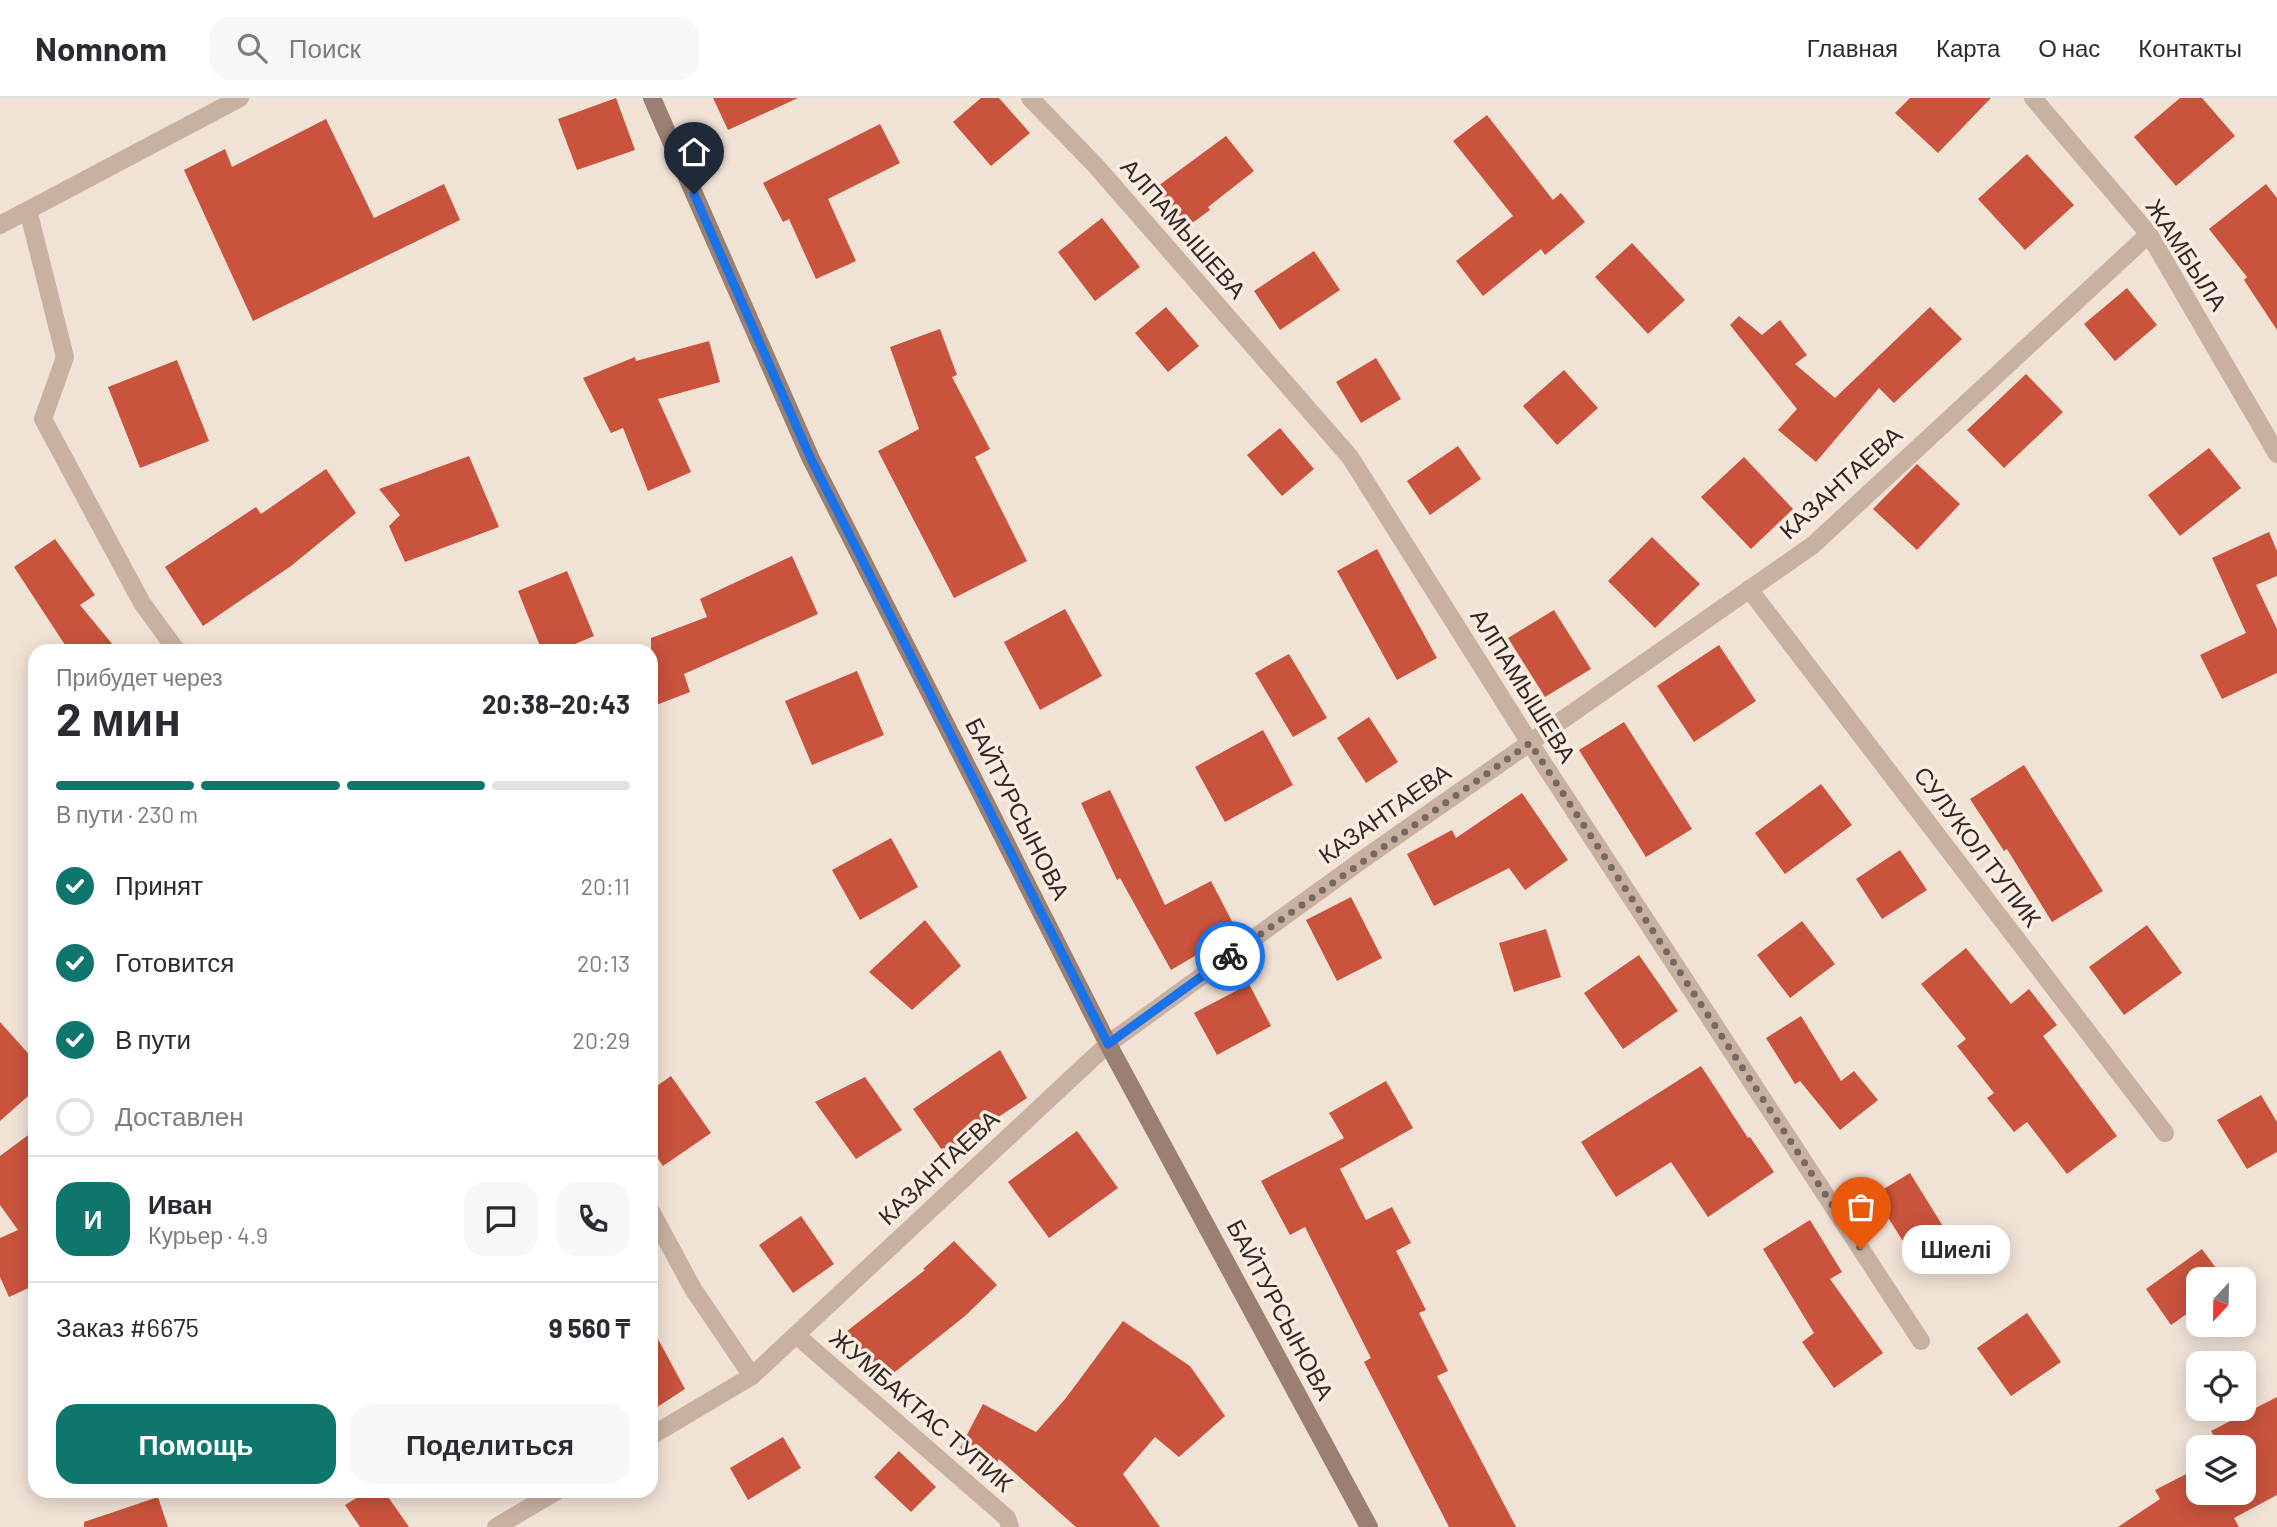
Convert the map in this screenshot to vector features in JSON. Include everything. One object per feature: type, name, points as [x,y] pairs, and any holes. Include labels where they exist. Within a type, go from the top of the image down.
[{"type":"main road","name":"БАЙТУРСЫНОВА","points":[[652,98],[811,459],[1108,1044],[1369,1527]]},
{"type":"street","points":[[0,225],[240,98]]},
{"type":"street","name":"АЛПАМЫШЕВА","points":[[1030,98],[1096,166],[1350,457],[1530,743],[1921,1341]]},
{"type":"street","name":"ЖАМБЫЛА","points":[[2033,98],[2150,234],[2277,454]]},
{"type":"street","points":[[28,210],[65,357],[43,419],[142,603],[172,644]]},
{"type":"street","name":"КАЗАНТАЕВА","points":[[658,1432],[752,1376],[1108,1044],[1362,860],[1813,545],[2150,234]]},
{"type":"street","name":"СУЛУКОЛ ТУПИК","points":[[1749,589],[2165,1133]]},
{"type":"street","points":[[658,1224],[694,1289],[752,1376]]},
{"type":"street","name":"ЖУМБАКТАС ТУПИК","points":[[796,1335],[1007,1518],[1010,1527]]},
{"type":"street","points":[[496,1527],[545,1498]]},
{"type":"building","points":[[616,98],[635,150],[577,170],[558,119]]},
{"type":"building","points":[[713,98],[798,98],[728,130]]},
{"type":"building","points":[[981,98],[999,98],[1030,133],[991,166],[953,122]]},
{"type":"building","points":[[1910,98],[1991,98],[1938,153],[1895,113]]},
{"type":"building","points":[[2180,98],[2202,98],[2235,136],[2176,186],[2134,137]]},
{"type":"building","points":[[1487,115],[1553,200],[1561,193],[1585,222],[1545,255],[1541,249],[1483,296],[1456,261],[1513,216],[1453,141]]},
{"type":"building","points":[[326,119],[374,218],[444,184],[460,220],[253,321],[184,170],[225,149],[232,167]]},
{"type":"building","points":[[880,124],[900,163],[828,199],[856,261],[816,279],[789,219],[783,222],[763,183]]},
{"type":"building","points":[[1226,136],[1254,171],[1184,229],[1154,189]]},
{"type":"building","points":[[2027,154],[2074,205],[2025,250],[1978,199]]},
{"type":"building","points":[[2266,184],[2277,198],[2277,330],[2244,280],[2247,277],[2209,229]]},
{"type":"building","points":[[1102,218],[1140,267],[1095,301],[1058,252]]},
{"type":"building","points":[[1632,243],[1685,300],[1648,334],[1595,277]]},
{"type":"building","points":[[1314,251],[1340,290],[1280,330],[1254,291]]},
{"type":"building","points":[[2127,288],[2157,325],[2115,361],[2084,324]]},
{"type":"building","points":[[1166,307],[1199,346],[1168,372],[1135,333]]},
{"type":"building","points":[[1930,307],[1962,339],[1894,403],[1879,388],[1816,462],[1778,430],[1797,409],[1730,325],[1739,316],[1762,335],[1780,320],[1807,355],[1795,364],[1835,398]]},
{"type":"building","points":[[940,329],[957,375],[952,377],[990,449],[975,457],[1027,561],[954,598],[878,451],[919,429],[890,347]]},
{"type":"building","points":[[709,341],[720,382],[658,399],[691,472],[648,491],[623,428],[611,433],[583,378],[635,357],[636,361]]},
{"type":"building","points":[[1376,358],[1401,399],[1361,423],[1336,382]]},
{"type":"building","points":[[177,360],[209,441],[140,468],[108,387]]},
{"type":"building","points":[[1564,370],[1598,408],[1557,445],[1523,406]]},
{"type":"building","points":[[2026,374],[2063,412],[2004,468],[1967,430]]},
{"type":"building","points":[[1280,428],[1314,469],[1282,496],[1247,455]]},
{"type":"building","points":[[1458,446],[1481,479],[1430,515],[1407,481]]},
{"type":"building","points":[[2209,448],[2241,488],[2180,536],[2148,495]]},
{"type":"building","points":[[469,456],[499,527],[405,562],[389,526],[400,515],[379,489]]},
{"type":"building","points":[[1744,457],[1793,509],[1751,549],[1701,497]]},
{"type":"building","points":[[1917,464],[1960,504],[1917,550],[1873,509]]},
{"type":"building","points":[[326,469],[356,513],[291,566],[203,626],[165,567],[256,507],[261,514]]},
{"type":"building","points":[[2269,532],[2277,551],[2277,576],[2256,585],[2277,629],[2277,673],[2222,699],[2200,655],[2246,633],[2212,558]]},
{"type":"building","points":[[1652,537],[1700,584],[1655,628],[1608,581]]},
{"type":"building","points":[[55,539],[95,595],[80,605],[112,644],[64,644],[14,567]]},
{"type":"building","points":[[1377,549],[1437,658],[1397,680],[1337,571]]},
{"type":"building","points":[[792,556],[818,614],[684,674],[690,692],[658,704],[658,644],[651,644],[651,638],[707,617],[700,599]]},
{"type":"building","points":[[567,571],[594,636],[575,644],[539,644],[518,591]]},
{"type":"building","points":[[1065,609],[1102,676],[1040,710],[1004,642]]},
{"type":"building","points":[[1554,610],[1591,669],[1545,697],[1508,638]]},
{"type":"building","points":[[1719,645],[1756,701],[1694,742],[1657,686]]},
{"type":"building","points":[[1289,654],[1327,718],[1293,737],[1255,673]]},
{"type":"building","points":[[857,671],[884,735],[812,765],[785,701]]},
{"type":"building","points":[[1369,717],[1398,762],[1366,783],[1337,738]]},
{"type":"building","points":[[1624,722],[1692,829],[1646,857],[1579,750]]},
{"type":"building","points":[[1263,730],[1293,785],[1225,822],[1195,767]]},
{"type":"building","points":[[2024,765],[2103,891],[2052,922],[2007,849],[2004,851],[1970,799]]},
{"type":"building","points":[[1821,784],[1852,825],[1785,874],[1755,833]]},
{"type":"building","points":[[1110,790],[1165,905],[1211,881],[1237,931],[1171,970],[1120,878],[1117,880],[1081,803]]},
{"type":"building","points":[[1522,793],[1568,860],[1525,890],[1509,868],[1434,906],[1407,854],[1452,830],[1456,838]]},
{"type":"building","points":[[891,838],[918,887],[860,920],[832,870]]},
{"type":"building","points":[[1900,850],[1927,890],[1882,919],[1856,879]]},
{"type":"building","points":[[1351,897],[1382,958],[1337,981],[1306,920]]},
{"type":"building","points":[[925,920],[961,966],[912,1010],[869,972]]},
{"type":"building","points":[[1802,921],[1835,964],[1790,998],[1757,955]]},
{"type":"building","points":[[2147,925],[2182,973],[2124,1015],[2089,967]]},
{"type":"building","points":[[1546,929],[1561,977],[1514,992],[1499,943]]},
{"type":"building","points":[[1966,948],[2011,1004],[2029,989],[2057,1025],[2043,1036],[2117,1136],[2067,1174],[2027,1122],[2014,1132],[1987,1098],[1994,1093],[1957,1046],[1966,1039],[1921,984]]},
{"type":"building","points":[[1639,955],[1678,1011],[1623,1049],[1584,993]]},
{"type":"building","points":[[1249,984],[1271,1026],[1217,1055],[1194,1013]]},
{"type":"building","points":[[1801,1016],[1841,1081],[1854,1071],[1878,1100],[1840,1130],[1800,1081],[1795,1084],[1766,1038]]},
{"type":"building","points":[[0,1022],[28,1053],[28,1096],[0,1121]]},
{"type":"building","points":[[1000,1050],[1027,1098],[944,1153],[913,1109]]},
{"type":"building","points":[[1701,1066],[1748,1138],[1750,1137],[1774,1172],[1708,1217],[1671,1162],[1616,1197],[1581,1142]]},
{"type":"building","points":[[671,1076],[711,1133],[663,1166],[658,1158],[658,1085]]},
{"type":"building","points":[[865,1077],[902,1130],[856,1159],[815,1102]]},
{"type":"building","points":[[1386,1081],[1413,1128],[1340,1169],[1366,1220],[1392,1207],[1411,1243],[1396,1251],[1426,1310],[1419,1313],[1448,1371],[1437,1376],[1516,1527],[1449,1527],[1364,1362],[1371,1358],[1305,1227],[1290,1235],[1261,1181],[1344,1138],[1329,1113]]},
{"type":"building","points":[[2261,1095],[2277,1122],[2277,1152],[2247,1169],[2217,1120]]},
{"type":"building","points":[[1077,1131],[1118,1188],[1049,1238],[1008,1182]]},
{"type":"building","points":[[28,1135],[28,1288],[9,1297],[0,1277],[0,1238],[18,1230],[0,1205],[0,1156]]},
{"type":"building","points":[[1910,1173],[1949,1236],[1914,1259],[1874,1195]]},
{"type":"building","points":[[801,1216],[834,1264],[793,1293],[759,1245]]},
{"type":"building","points":[[1810,1220],[1842,1272],[1830,1279],[1883,1353],[1834,1388],[1802,1342],[1814,1333],[1763,1249]]},
{"type":"building","points":[[954,1241],[997,1285],[965,1316],[881,1383],[842,1335],[925,1270],[923,1269]]},
{"type":"building","points":[[2202,1249],[2215,1267],[2186,1267],[2186,1314],[2171,1325],[2146,1289]]},
{"type":"building","points":[[2027,1313],[2061,1362],[2011,1396],[1977,1348]]},
{"type":"building","points":[[1123,1321],[1190,1366],[1225,1416],[1179,1457],[1155,1437],[1123,1474],[1160,1527],[1076,1527],[999,1459],[994,1468],[959,1450],[983,1404],[1036,1432],[1066,1398]]},
{"type":"building","points":[[658,1339],[685,1389],[658,1406]]},
{"type":"building","points":[[2277,1397],[2277,1495],[2234,1518],[2239,1527],[2118,1527],[2160,1499],[2155,1490],[2186,1474],[2186,1505],[2256,1505],[2256,1435],[2214,1435],[2211,1431],[2230,1421],[2256,1421],[2256,1408]]},
{"type":"building","points":[[783,1437],[801,1468],[748,1500],[730,1468]]},
{"type":"building","points":[[899,1451],[936,1487],[911,1512],[874,1477]]},
{"type":"building","points":[[158,1498],[168,1527],[84,1527],[84,1522]]},
{"type":"building","points":[[356,1498],[389,1498],[409,1527],[360,1527],[345,1505]]},
{"type":"way so far","points":[[1230,956],[1530,743],[1861,1249]]},
{"type":"place","name":"Шиелі","points":[[1861,1249]]},
{"type":"route","points":[[694,194],[811,459],[1108,1044],[1230,956]]}]
